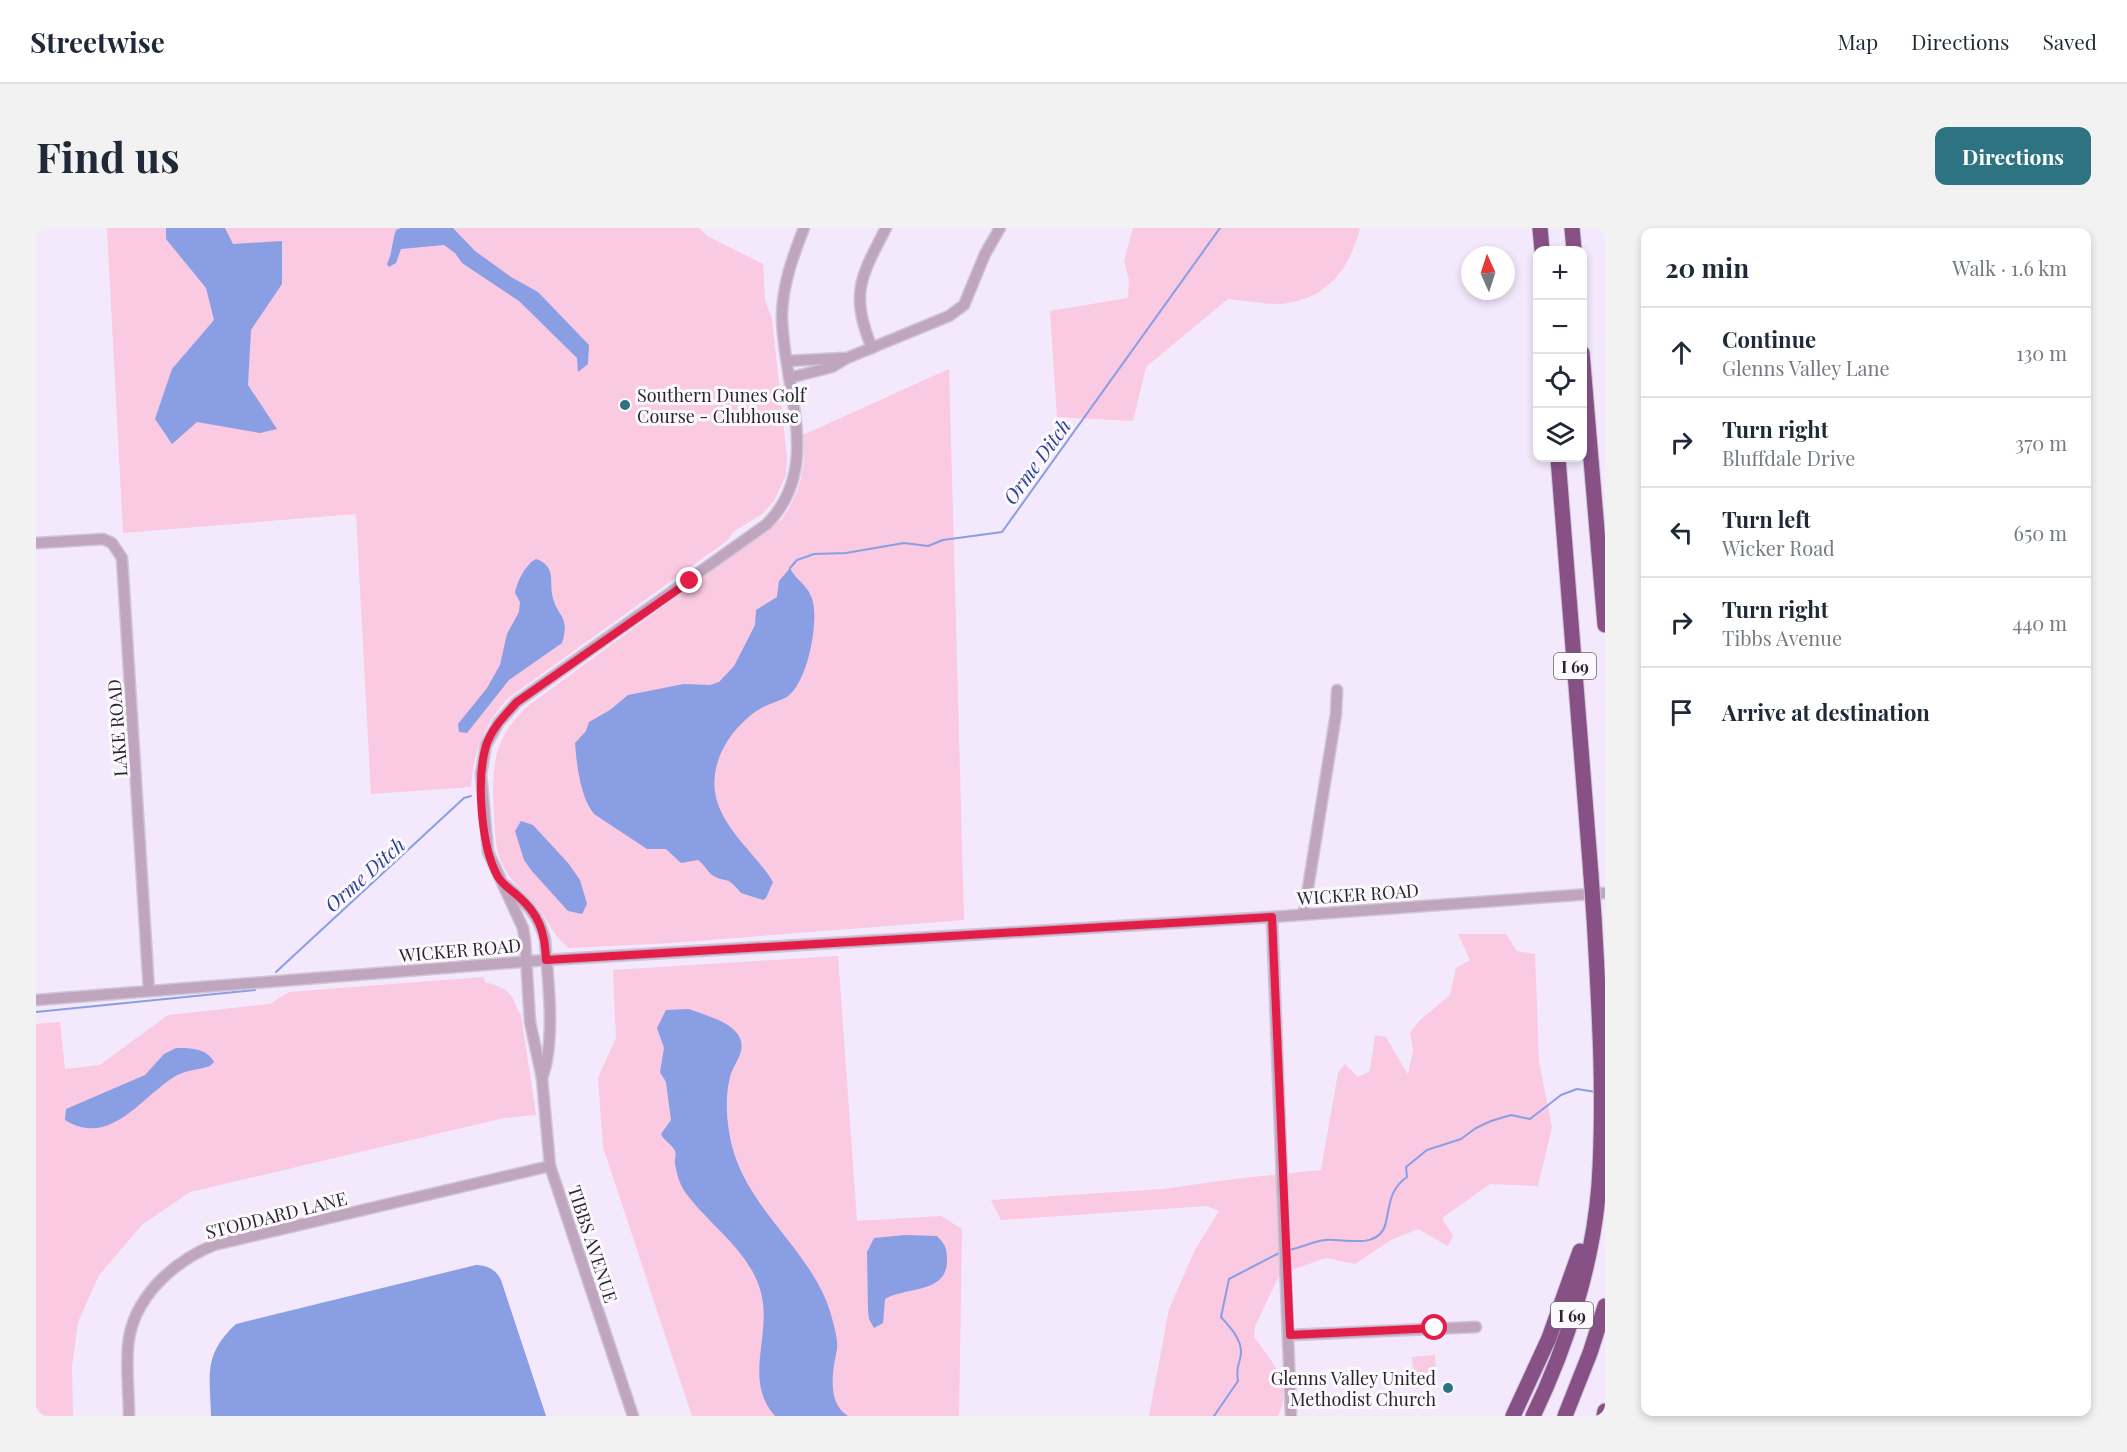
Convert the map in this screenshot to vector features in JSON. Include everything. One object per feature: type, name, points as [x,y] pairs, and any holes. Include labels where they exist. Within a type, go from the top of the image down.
[{"type":"highway","points":[[1540,228],[1542,246]]},
{"type":"highway","points":[[1572,228],[1574,246]]},
{"type":"highway","points":[[1582,354],[1605,625]]},
{"type":"highway","name":"I 69","points":[[1533,1416],[1573,1312],[1582,1279],[1595,1209],[1602,1127],[1602,1056],[1594,917],[1558,462]]},
{"type":"highway","points":[[1514,1416],[1550,1338],[1595,1209]]},
{"type":"highway","name":"I 69","points":[[1565,1416],[1590,1353],[1605,1306]]},
{"type":"highway","points":[[1604,1416],[1605,1411]]},
{"type":"street","name":"TIBBS AVENUE","points":[[633,1416],[550,1166],[542,1078],[530,1022],[523,928],[488,852],[481,774],[486,745],[499,722],[517,702],[767,524],[777,514],[793,487],[798,460],[782,315],[791,262],[804,228]]},
{"type":"street","points":[[872,348],[861,320],[858,300],[866,266],[886,228]]},
{"type":"street","points":[[789,378],[832,367],[948,316],[963,305],[992,238],[1000,228]]},
{"type":"street","points":[[787,361],[848,358]]},
{"type":"street","name":"LAKE ROAD","points":[[36,543],[103,538],[115,546],[123,561],[149,991]]},
{"type":"street","points":[[1304,914],[1336,714],[1337,690]]},
{"type":"street","name":"TIBBS AVENUE","points":[[500,879],[532,909],[538,918],[545,940],[547,1064],[542,1078]]},
{"type":"street","name":"WICKER ROAD","points":[[36,1000],[525,961],[1272,917],[1605,893]]},
{"type":"street","points":[[1272,917],[1290,1335],[1291,1416]]},
{"type":"street","name":"STODDARD LANE","points":[[129,1416],[128,1344],[137,1314],[160,1281],[176,1264],[191,1254],[214,1245],[550,1166]]},
{"type":"street","points":[[1290,1335],[1476,1327]]},
{"type":"shaded area","points":[[107,228],[699,228],[707,236],[763,264],[765,300],[772,319],[787,458],[786,475],[774,501],[762,514],[733,532],[728,540],[507,699],[492,719],[481,740],[474,762],[471,787],[371,794],[356,514],[123,533]]},
{"type":"shaded area","points":[[1133,228],[1360,228],[1344,267],[1336,278],[1316,294],[1281,304],[1228,299],[1146,367],[1133,421],[1057,417],[1050,311],[1128,298],[1129,280],[1124,261]]},
{"type":"shaded area","points":[[949,369],[964,920],[671,943],[569,948],[509,875],[499,856],[496,845],[493,783],[496,756],[507,731],[528,706],[782,519],[801,479],[804,458],[803,435]]},
{"type":"shaded area","points":[[1458,934],[1506,934],[1517,951],[1535,954],[1539,1062],[1552,1127],[1538,1186],[1490,1184],[1442,1218],[1453,1236],[1448,1246],[1418,1229],[1391,1240],[1355,1264],[1326,1258],[1280,1274],[1255,1326],[1254,1337],[1279,1374],[1284,1394],[1278,1416],[1149,1416],[1169,1309],[1195,1250],[1219,1211],[1207,1206],[1001,1220],[991,1200],[1163,1189],[1321,1170],[1338,1073],[1345,1064],[1358,1077],[1370,1071],[1375,1035],[1386,1037],[1408,1075],[1413,1050],[1410,1033],[1420,1020],[1450,995],[1456,968],[1470,960]]},
{"type":"shaded area","points":[[838,956],[857,1221],[941,1216],[962,1229],[959,1416],[692,1416],[603,1147],[598,1078],[616,1038],[613,970]]},
{"type":"shaded area","points":[[483,977],[485,982],[500,987],[510,994],[521,1015],[536,1115],[504,1118],[190,1192],[143,1224],[99,1275],[78,1322],[72,1367],[73,1416],[36,1416],[36,1024],[60,1022],[65,1069],[100,1065],[168,1015],[270,1004],[289,992]]},
{"type":"shaded area","points":[[1435,1355],[1436,1372],[1413,1373],[1412,1357]]},
{"type":"water","points":[[166,228],[225,228],[233,244],[282,241],[282,284],[251,330],[248,385],[277,429],[260,433],[197,422],[172,444],[155,419],[172,369],[214,320],[206,288],[166,239]]},
{"type":"water","points":[[401,228],[453,228],[475,251],[511,277],[538,292],[589,345],[588,364],[578,372],[577,358],[519,301],[462,263],[455,253],[444,245],[401,249],[396,263],[389,267],[387,264],[396,230]]},
{"type":"water","points":[[536,559],[549,569],[554,602],[564,621],[562,643],[509,680],[467,733],[459,732],[458,724],[487,688],[500,665],[507,634],[519,612],[520,602],[515,593],[516,588],[526,568]]},
{"type":"water","points":[[790,568],[809,591],[813,602],[813,638],[806,666],[801,679],[787,697],[758,710],[738,728],[722,751],[715,777],[715,790],[723,815],[773,882],[763,900],[741,893],[729,881],[712,875],[698,860],[681,863],[666,849],[647,849],[594,814],[582,790],[575,743],[586,731],[589,722],[610,710],[628,695],[684,684],[710,685],[719,682],[734,666],[749,637],[755,625],[756,610],[777,597],[779,581]]},
{"type":"water","points":[[521,821],[533,825],[568,863],[580,880],[587,904],[582,914],[568,911],[524,860],[515,831]]},
{"type":"water","points":[[689,1009],[724,1023],[738,1034],[741,1051],[731,1074],[727,1095],[728,1125],[734,1153],[743,1176],[756,1197],[800,1256],[825,1298],[837,1342],[833,1376],[834,1394],[836,1403],[848,1416],[775,1416],[766,1403],[759,1376],[764,1318],[759,1286],[743,1256],[685,1192],[677,1171],[675,1151],[661,1134],[671,1120],[666,1082],[660,1072],[664,1048],[657,1028],[666,1010]]},
{"type":"water","points":[[176,1048],[203,1051],[214,1062],[210,1066],[187,1071],[174,1077],[124,1117],[110,1124],[96,1128],[81,1127],[65,1120],[66,1109],[145,1075],[164,1054]]},
{"type":"water","points":[[905,1235],[937,1236],[946,1250],[945,1272],[932,1284],[885,1299],[883,1323],[874,1328],[869,1319],[868,1310],[867,1252],[874,1238]]},
{"type":"water","points":[[476,1265],[491,1269],[501,1280],[546,1416],[211,1416],[210,1377],[213,1356],[225,1335],[236,1324]]},
{"type":"waterway","name":"Orme Ditch","points":[[790,568],[797,560],[814,554],[846,553],[904,543],[928,546],[943,540],[1002,532],[1220,228]]},
{"type":"waterway","name":"Orme Ditch","points":[[276,972],[464,798],[471,796]]},
{"type":"waterway","name":"Orme Ditch","points":[[36,1012],[255,990]]},
{"type":"waterway","points":[[1289,1250],[1321,1241],[1361,1241],[1377,1237],[1386,1222],[1394,1192],[1407,1177],[1406,1167],[1427,1150],[1461,1139],[1491,1121],[1511,1115],[1530,1119],[1561,1095],[1577,1089],[1596,1092]]},
{"type":"waterway","points":[[1214,1416],[1238,1381],[1237,1371],[1241,1356],[1237,1337],[1221,1317],[1229,1279],[1281,1252]]},
{"type":"place","name":"Southern Dunes Golf Course - Clubhouse","points":[[625,405]]},
{"type":"place","name":"Glenns Valley United Methodist Church","points":[[1448,1388]]},
{"type":"route","points":[[690,581],[517,702],[499,722],[486,745],[481,774],[488,852],[500,879],[532,909],[538,918],[545,940],[546,960],[1272,917],[1290,1335],[1435,1328]]}]
